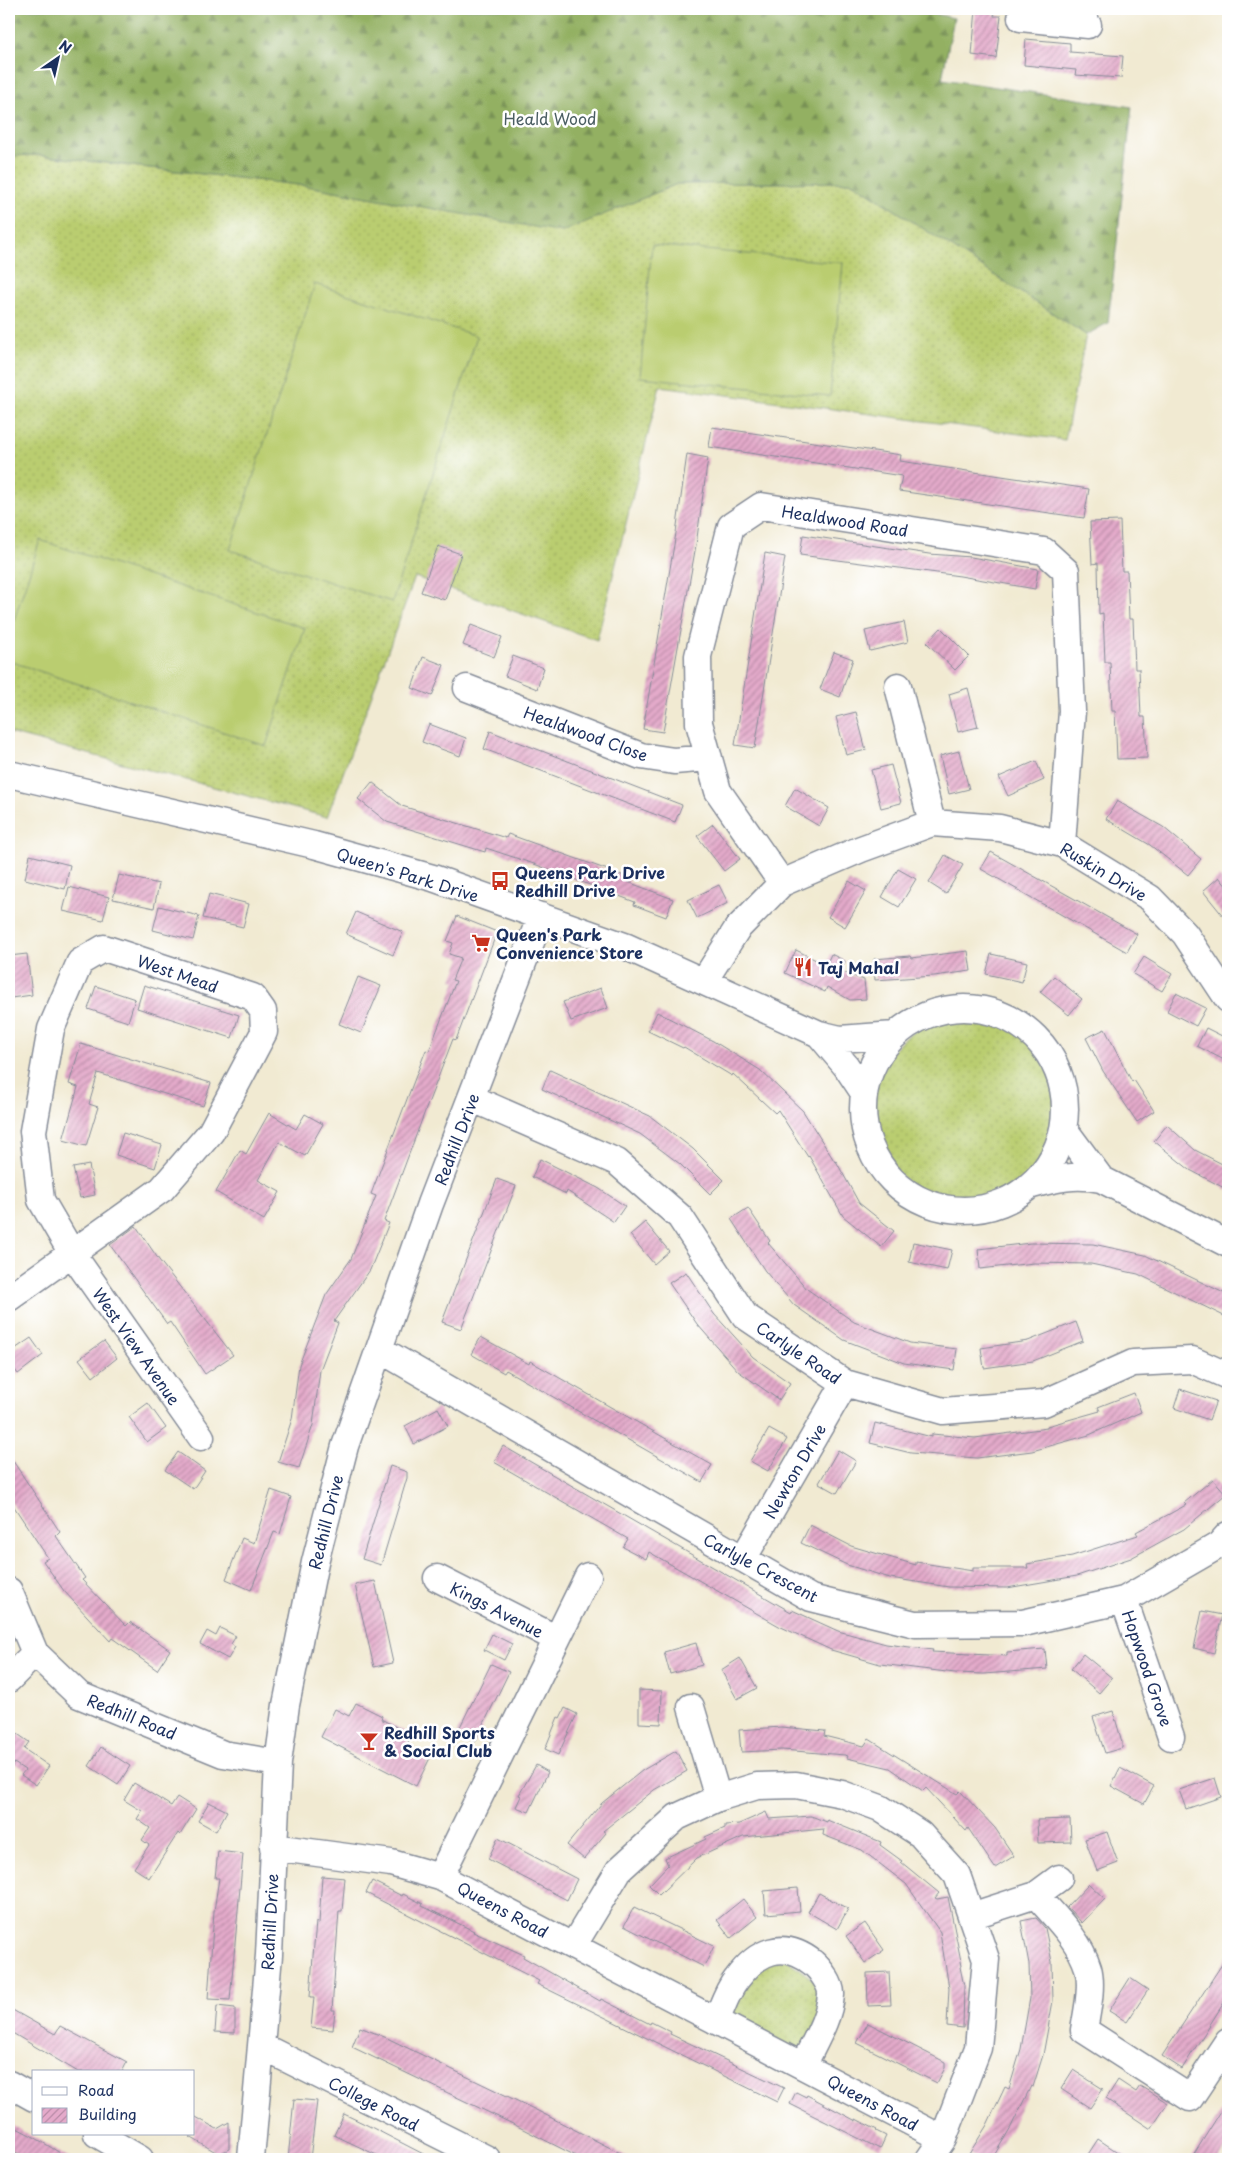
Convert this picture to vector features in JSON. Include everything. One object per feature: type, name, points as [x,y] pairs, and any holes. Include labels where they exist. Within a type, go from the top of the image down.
[{"type":"street","points":[[1021,18],[1053,15],[1088,25]]},
{"type":"street","name":"Healdwood Road","points":[[782,883],[718,790],[699,723],[698,656],[731,526],[762,506],[1044,551],[1066,571],[1072,711],[1062,844]]},
{"type":"street","points":[[899,686],[932,823]]},
{"type":"street","name":"Healdwood Close","points":[[467,688],[641,756],[674,761],[709,758]]},
{"type":"street","name":"Queen's Park Drive","points":[[9,774],[314,845],[433,878],[627,947],[819,1034],[852,1039],[895,1035]]},
{"type":"street","name":"Ruskin Drive","points":[[704,981],[738,929],[782,883],[861,849],[932,823],[1000,828],[1062,844],[1150,898],[1185,934],[1228,999]]},
{"type":"street","name":"Redhill Drive","points":[[251,2159],[269,1955],[278,1763],[286,1706],[315,1562],[344,1446],[430,1204],[541,916]]},
{"type":"street","name":"West Mead","points":[[9,1298],[73,1255],[162,1190],[211,1132],[264,1032],[263,1011],[253,997],[104,948],[80,962],[52,1029],[33,1130],[41,1200],[73,1255]]},
{"type":"street","name":"Queen's Park Drive","points":[[955,1008],[978,1009],[999,1014],[1020,1024],[1037,1039],[1055,1065],[1065,1096],[1064,1129],[1052,1159],[1032,1184],[1005,1202],[974,1210],[941,1208],[911,1196],[886,1175],[870,1147],[862,1115],[864,1093],[870,1071],[880,1052],[895,1035],[913,1022],[933,1012],[955,1008]]},
{"type":"street","name":"Queen's Park Drive","points":[[819,1034],[846,1066],[864,1093]]},
{"type":"street","name":"Carlyle Road","points":[[471,1098],[617,1162],[680,1217],[745,1316],[845,1383],[943,1411],[1044,1403],[1133,1363],[1192,1360],[1228,1376]]},
{"type":"street","name":"Queen's Park Drive","points":[[1064,1129],[1101,1179]]},
{"type":"street","name":"Queen's Park Drive","points":[[1032,1184],[1060,1177],[1083,1175],[1101,1179],[1228,1244]]},
{"type":"street","name":"West View Avenue","points":[[73,1255],[201,1436]]},
{"type":"street","name":"Carlyle Crescent","points":[[379,1349],[811,1598],[915,1624],[1023,1622],[1124,1600],[1219,1545],[1228,1535]]},
{"type":"street","name":"Newton Drive","points":[[743,1559],[845,1383]]},
{"type":"street","name":"Kings Avenue","points":[[440,1877],[588,1576]]},
{"type":"street","name":"Kings Avenue","points":[[437,1578],[557,1639]]},
{"type":"street","name":"Redhill Road","points":[[9,1591],[36,1653],[79,1695],[223,1754],[278,1763]]},
{"type":"street","name":"Hopwood Grove","points":[[1124,1600],[1171,1737]]},
{"type":"street","points":[[9,1679],[36,1653]]},
{"type":"street","points":[[691,1707],[718,1798]]},
{"type":"street","points":[[573,1946],[619,1870],[677,1817],[718,1798],[756,1786],[796,1785],[842,1794],[880,1808],[920,1834],[957,1875],[986,1959],[978,2048],[936,2149]]},
{"type":"street","name":"Queens Road","points":[[273,1847],[391,1863],[440,1877],[802,2066],[936,2149]]},
{"type":"street","points":[[971,1916],[1036,1895],[1059,1878]]},
{"type":"street","points":[[1036,1895],[1076,1942],[1088,1969],[1089,2003],[1084,2030],[1190,2098],[1228,2041]]},
{"type":"street","points":[[716,2021],[735,1981],[755,1958],[774,1950],[799,1953],[819,1969],[831,1993],[826,2019],[802,2066]]},
{"type":"street","name":"College Road","points":[[261,2046],[487,2159]]},
{"type":"street","points":[[9,2084],[32,2097]]},
{"type":"street","points":[[100,2136],[140,2159]]},
{"type":"green space","name":"Heald Wood","points":[[9,9],[912,9],[954,18],[942,79],[1132,107],[1108,323],[1086,335],[852,182],[677,184],[562,232],[307,186],[37,155],[9,156]]},
{"type":"green space","points":[[37,155],[307,186],[562,231],[677,184],[852,182],[1086,335],[1065,440],[660,386],[597,640],[415,577],[327,817],[9,733],[9,156]]},
{"type":"green space","points":[[652,245],[843,263],[830,396],[640,377]]},
{"type":"green space","points":[[315,284],[477,336],[392,602],[230,550]]},
{"type":"green space","points":[[40,540],[305,628],[266,746],[9,661],[9,636]]},
{"type":"green space","points":[[955,1017],[973,1017],[999,1024],[1015,1032],[1029,1044],[1041,1058],[1049,1074],[1056,1100],[1056,1118],[1049,1144],[1041,1160],[1029,1174],[1015,1186],[991,1197],[973,1201],[955,1201],[937,1197],[913,1186],[887,1160],[876,1136],[872,1118],[872,1100],[876,1082],[887,1058],[913,1032],[937,1021]]},
{"type":"green space","points":[[774,1950],[831,1993],[803,2066],[716,2021]]},
{"type":"building","points":[[976,9],[995,9],[994,16],[1001,16],[996,58],[972,55]]},
{"type":"building","points":[[1026,39],[1070,43],[1070,52],[1123,56],[1121,78],[1075,75],[1076,70],[1024,65]]},
{"type":"building","points":[[712,427],[901,455],[900,461],[1089,489],[1084,518],[899,491],[902,476],[709,447]]},
{"type":"building","points":[[687,454],[708,458],[696,545],[663,732],[643,729],[676,533]]},
{"type":"building","points":[[1120,521],[1122,571],[1127,571],[1129,619],[1133,619],[1135,669],[1139,669],[1141,717],[1145,717],[1147,758],[1117,759],[1115,711],[1112,711],[1110,662],[1105,662],[1103,613],[1099,614],[1098,563],[1092,564],[1090,522]]},
{"type":"building","points":[[803,535],[929,554],[971,557],[1038,569],[1035,589],[960,576],[800,555]]},
{"type":"building","points":[[438,546],[461,554],[445,600],[421,592]]},
{"type":"building","points":[[765,553],[785,557],[755,748],[735,745]]},
{"type":"building","points":[[904,622],[908,642],[870,651],[865,631]]},
{"type":"building","points":[[471,625],[502,637],[494,657],[463,645]]},
{"type":"building","points":[[941,628],[969,656],[955,670],[927,643]]},
{"type":"building","points":[[834,652],[853,659],[840,697],[820,689]]},
{"type":"building","points":[[513,656],[544,668],[537,689],[505,676]]},
{"type":"building","points":[[423,657],[444,665],[432,696],[412,688]]},
{"type":"building","points":[[968,688],[978,727],[958,732],[949,694]]},
{"type":"building","points":[[856,712],[866,750],[846,755],[836,717]]},
{"type":"building","points":[[429,724],[466,738],[460,756],[422,742]]},
{"type":"building","points":[[490,731],[682,805],[675,822],[484,749]]},
{"type":"building","points":[[959,751],[969,789],[949,794],[940,756]]},
{"type":"building","points":[[1036,761],[1044,780],[1008,796],[999,777]]},
{"type":"building","points":[[891,765],[901,803],[881,808],[871,770]]},
{"type":"building","points":[[372,782],[402,806],[506,838],[508,834],[630,878],[628,882],[673,899],[666,917],[634,905],[635,902],[534,864],[486,848],[485,852],[387,822],[358,799]]},
{"type":"building","points":[[795,788],[829,808],[819,826],[785,806]]},
{"type":"building","points":[[1117,801],[1163,827],[1201,859],[1188,875],[1150,845],[1106,819]]},
{"type":"building","points":[[713,824],[740,859],[724,871],[697,836]]},
{"type":"building","points":[[991,852],[1137,934],[1127,952],[981,869]]},
{"type":"building","points":[[30,855],[70,865],[65,889],[25,879]]},
{"type":"building","points":[[945,855],[963,865],[946,894],[929,883]]},
{"type":"building","points":[[898,869],[916,879],[899,907],[882,897]]},
{"type":"building","points":[[119,875],[159,884],[154,908],[113,899]]},
{"type":"building","points":[[1219,877],[1228,888],[1228,922],[1203,891]]},
{"type":"building","points":[[849,881],[866,891],[845,927],[828,917]]},
{"type":"building","points":[[719,885],[728,903],[697,918],[688,900]]},
{"type":"building","points":[[69,887],[109,897],[103,920],[63,911]]},
{"type":"building","points":[[209,894],[249,904],[243,927],[203,918]]},
{"type":"building","points":[[159,906],[199,916],[193,940],[153,930]]},
{"type":"building","points":[[356,912],[403,932],[393,955],[346,934]]},
{"type":"building","points":[[457,916],[497,932],[456,1040],[453,1039],[424,1114],[384,1221],[389,1223],[370,1270],[334,1321],[338,1323],[320,1370],[313,1425],[299,1468],[278,1462],[292,1419],[299,1365],[326,1295],[351,1259],[376,1196],[371,1194],[426,1050],[429,1051],[456,981],[452,980],[461,958],[449,954],[453,943],[447,941]]},
{"type":"building","points":[[796,950],[826,965],[831,954],[845,961],[840,971],[864,980],[866,999],[850,1000],[827,987],[825,992],[785,973]]},
{"type":"building","points":[[968,951],[971,971],[934,976],[875,980],[874,959],[910,956],[911,958]]},
{"type":"building","points":[[27,954],[32,995],[11,998],[9,956]]},
{"type":"building","points":[[991,954],[1027,962],[1022,982],[986,974]]},
{"type":"building","points":[[1144,957],[1172,974],[1162,991],[1133,974]]},
{"type":"building","points":[[1054,976],[1082,999],[1069,1015],[1040,992]]},
{"type":"building","points":[[358,977],[381,986],[361,1033],[339,1024]]},
{"type":"building","points":[[144,985],[239,1015],[232,1038],[137,1008]]},
{"type":"building","points":[[96,986],[135,999],[128,1022],[88,1009]]},
{"type":"building","points":[[601,988],[608,1008],[571,1021],[563,1002]]},
{"type":"building","points":[[1176,993],[1206,1008],[1196,1026],[1167,1011]]},
{"type":"building","points":[[657,1012],[713,1041],[760,1070],[803,1111],[836,1161],[859,1203],[894,1231],[881,1247],[843,1216],[809,1156],[778,1110],[775,1113],[733,1074],[732,1076],[684,1047],[648,1031]]},
{"type":"building","points":[[1206,1028],[1228,1039],[1228,1062],[1197,1046]]},
{"type":"building","points":[[1105,1029],[1132,1082],[1134,1080],[1154,1111],[1137,1122],[1103,1071],[1086,1038]]},
{"type":"building","points":[[81,1044],[211,1083],[203,1106],[98,1073],[89,1104],[98,1107],[86,1146],[63,1140],[78,1087],[69,1084]]},
{"type":"building","points":[[550,1070],[650,1116],[693,1149],[724,1180],[710,1194],[680,1164],[640,1134],[542,1089]]},
{"type":"building","points":[[269,1113],[296,1129],[305,1114],[323,1124],[305,1156],[279,1142],[258,1180],[280,1192],[264,1220],[216,1192],[240,1150],[246,1154]]},
{"type":"building","points":[[1167,1125],[1195,1150],[1228,1167],[1228,1190],[1190,1170],[1154,1141]]},
{"type":"building","points":[[123,1133],[162,1145],[155,1168],[116,1155]]},
{"type":"building","points":[[540,1159],[598,1188],[625,1206],[614,1222],[567,1191],[566,1194],[532,1177]]},
{"type":"building","points":[[89,1165],[95,1195],[80,1198],[73,1168]]},
{"type":"building","points":[[497,1179],[516,1186],[461,1329],[442,1322]]},
{"type":"building","points":[[748,1208],[770,1241],[768,1243],[807,1289],[854,1322],[910,1343],[957,1349],[954,1370],[904,1363],[844,1340],[794,1305],[765,1271],[731,1219]]},
{"type":"building","points":[[645,1222],[669,1251],[654,1264],[630,1235]]},
{"type":"building","points":[[136,1226],[159,1260],[233,1355],[205,1374],[170,1322],[167,1324],[110,1245]]},
{"type":"building","points":[[913,1242],[952,1250],[947,1270],[909,1262]]},
{"type":"building","points":[[1031,1243],[1093,1244],[1145,1255],[1228,1295],[1228,1318],[1138,1274],[1091,1264],[1034,1263],[980,1269],[978,1249]]},
{"type":"building","points":[[686,1272],[714,1314],[753,1357],[790,1383],[779,1400],[738,1371],[697,1324],[669,1283]]},
{"type":"building","points":[[1076,1322],[1083,1341],[1033,1361],[984,1368],[981,1348],[1028,1341]]},
{"type":"building","points":[[481,1337],[529,1364],[530,1361],[712,1465],[702,1482],[506,1370],[504,1373],[471,1354]]},
{"type":"building","points":[[31,1338],[43,1355],[18,1374],[9,1362],[9,1353]]},
{"type":"building","points":[[104,1341],[117,1358],[93,1377],[79,1359]]},
{"type":"building","points":[[1180,1389],[1216,1401],[1209,1420],[1174,1408]]},
{"type":"building","points":[[1134,1393],[1141,1412],[1089,1435],[1032,1451],[977,1458],[911,1453],[870,1443],[875,1423],[932,1437],[932,1434],[975,1438],[1047,1428],[1047,1426],[1100,1411],[1098,1407]]},
{"type":"building","points":[[148,1403],[166,1428],[147,1442],[129,1417]]},
{"type":"building","points":[[438,1408],[448,1426],[414,1444],[405,1426]]},
{"type":"building","points":[[769,1429],[787,1439],[768,1471],[750,1461]]},
{"type":"building","points":[[503,1446],[791,1612],[792,1610],[838,1631],[886,1644],[933,1650],[932,1652],[1007,1656],[1007,1652],[1045,1649],[1047,1669],[984,1674],[955,1673],[880,1664],[831,1650],[779,1626],[649,1552],[646,1559],[623,1547],[628,1539],[494,1462]]},
{"type":"building","points":[[838,1450],[856,1461],[837,1493],[819,1483]]},
{"type":"building","points":[[178,1452],[205,1471],[193,1489],[165,1470]]},
{"type":"building","points":[[9,1455],[60,1532],[56,1536],[85,1578],[82,1580],[126,1626],[130,1622],[170,1650],[157,1670],[112,1638],[110,1641],[64,1591],[43,1561],[48,1558],[9,1499]]},
{"type":"building","points":[[390,1466],[407,1472],[407,1478],[381,1565],[362,1559]]},
{"type":"building","points":[[1213,1479],[1226,1494],[1184,1529],[1131,1558],[1077,1576],[1007,1588],[949,1587],[890,1578],[847,1565],[801,1543],[810,1525],[851,1546],[916,1565],[916,1562],[973,1571],[973,1568],[1028,1568],[1027,1564],[1072,1556],[1138,1535],[1136,1532],[1186,1505],[1184,1503]]},
{"type":"building","points":[[271,1490],[291,1497],[280,1534],[274,1532],[251,1590],[226,1579],[242,1538],[254,1543]]},
{"type":"building","points":[[375,1581],[393,1663],[374,1667],[355,1585]]},
{"type":"building","points":[[1202,1611],[1222,1615],[1214,1653],[1194,1648]]},
{"type":"building","points":[[220,1628],[236,1636],[231,1644],[235,1647],[228,1659],[200,1644],[207,1631],[216,1636]]},
{"type":"building","points":[[492,1634],[512,1644],[504,1660],[484,1650]]},
{"type":"building","points":[[696,1643],[702,1665],[670,1674],[664,1652]]},
{"type":"building","points":[[1083,1654],[1112,1678],[1099,1693],[1071,1669]]},
{"type":"building","points":[[740,1658],[757,1688],[737,1699],[721,1670]]},
{"type":"building","points":[[491,1664],[509,1672],[475,1742],[457,1733]]},
{"type":"building","points":[[639,1690],[662,1691],[661,1724],[639,1723]]},
{"type":"building","name":"Redhill Sports & Social Club","points":[[356,1703],[382,1716],[381,1719],[412,1735],[406,1746],[430,1758],[416,1786],[321,1737],[335,1709],[349,1716]]},
{"type":"building","points":[[565,1708],[577,1714],[558,1755],[545,1749],[558,1717],[560,1718]]},
{"type":"building","points":[[1113,1711],[1122,1748],[1105,1753],[1093,1717]]},
{"type":"building","points":[[781,1727],[825,1731],[824,1736],[864,1746],[869,1739],[957,1794],[960,1791],[995,1828],[1014,1856],[995,1868],[968,1828],[966,1831],[926,1788],[923,1791],[890,1768],[847,1758],[848,1756],[845,1755],[782,1750],[741,1752],[739,1730]]},
{"type":"building","points":[[9,1728],[29,1742],[24,1749],[49,1766],[36,1785],[21,1775],[25,1770],[14,1763],[9,1771]]},
{"type":"building","points":[[101,1747],[130,1766],[118,1785],[89,1766]]},
{"type":"building","points":[[676,1751],[687,1771],[654,1790],[603,1831],[606,1833],[584,1859],[567,1845],[602,1803],[643,1770]]},
{"type":"building","points":[[536,1765],[548,1772],[529,1812],[516,1807],[521,1796],[519,1795]]},
{"type":"building","points":[[1120,1768],[1154,1786],[1144,1804],[1111,1786]]},
{"type":"building","points":[[1215,1778],[1221,1797],[1186,1809],[1179,1790]]},
{"type":"building","points":[[134,1783],[171,1806],[177,1797],[196,1809],[149,1878],[134,1868],[149,1845],[142,1840],[150,1828],[137,1819],[142,1811],[124,1800]]},
{"type":"building","points":[[209,1802],[227,1811],[216,1831],[198,1821]]},
{"type":"building","points":[[766,1812],[769,1819],[811,1816],[827,1822],[827,1820],[881,1842],[880,1845],[939,1893],[935,1898],[948,1897],[962,1966],[960,1967],[964,1986],[963,2028],[947,2026],[949,1988],[940,1932],[906,1884],[862,1850],[823,1835],[824,1829],[743,1837],[697,1858],[659,1895],[649,1885],[668,1865],[665,1858],[706,1839],[705,1837],[725,1828],[725,1825],[739,1824]]},
{"type":"building","points":[[1070,1819],[1071,1842],[1038,1843],[1037,1820]]},
{"type":"building","points":[[1107,1832],[1118,1863],[1097,1871],[1085,1839]]},
{"type":"building","points":[[498,1838],[577,1879],[567,1900],[488,1859]]},
{"type":"building","points":[[218,1851],[243,1854],[230,2000],[208,1999],[214,1911],[219,1878],[215,1878]]},
{"type":"building","points":[[322,1876],[345,1878],[342,1911],[339,1911],[332,2010],[335,2010],[333,2030],[311,2028],[314,1997],[310,1997],[316,1922],[319,1923]]},
{"type":"building","points":[[372,1881],[402,1896],[403,1894],[473,1932],[524,1955],[523,1957],[600,2001],[601,1999],[650,2024],[651,2022],[671,2032],[670,2034],[784,2088],[777,2102],[537,1984],[539,1981],[366,1893]]},
{"type":"building","points":[[1089,1884],[1105,1899],[1082,1923],[1067,1907]]},
{"type":"building","points":[[798,1888],[800,1911],[766,1914],[764,1891]]},
{"type":"building","points":[[819,1893],[848,1909],[837,1929],[808,1912]]},
{"type":"building","points":[[743,1899],[757,1917],[731,1938],[717,1920]]},
{"type":"building","points":[[634,1907],[714,1946],[704,1967],[624,1926]]},
{"type":"building","points":[[1036,1918],[1045,1928],[1052,1962],[1053,2001],[1043,2055],[1033,2087],[1031,2086],[1011,2127],[992,2159],[979,2159],[969,2154],[987,2125],[1005,2087],[1009,2089],[1021,2049],[1030,1998],[1029,1964],[1021,1921]]},
{"type":"building","points":[[865,1923],[884,1950],[865,1963],[846,1936]]},
{"type":"building","points":[[1228,1955],[1228,1996],[1182,2069],[1162,2056]]},
{"type":"building","points":[[889,1972],[891,2005],[868,2006],[867,1973]]},
{"type":"building","points":[[1130,1978],[1148,1990],[1127,2022],[1109,2011]]},
{"type":"building","points":[[217,2006],[235,2008],[235,2033],[215,2032]]},
{"type":"building","points":[[9,2008],[55,2034],[60,2026],[127,2062],[123,2070],[75,2070],[9,2031]]},
{"type":"building","points":[[868,2023],[945,2062],[945,2068],[937,2083],[857,2043]]},
{"type":"building","points":[[360,2027],[387,2038],[538,2111],[632,2159],[582,2159],[352,2047]]},
{"type":"building","points":[[1073,2070],[1103,2089],[1090,2108],[1061,2089]]},
{"type":"building","points":[[1118,2080],[1136,2092],[1140,2086],[1168,2103],[1151,2129],[1106,2099]]},
{"type":"building","points":[[796,2092],[806,2097],[807,2095],[886,2136],[880,2149],[790,2104]]},
{"type":"building","points":[[294,2099],[317,2101],[310,2159],[288,2159]]},
{"type":"building","points":[[1228,2100],[1228,2145],[1219,2159],[1191,2159]]},
{"type":"building","points":[[344,2114],[433,2159],[385,2159],[334,2135]]},
{"type":"building","points":[[195,2117],[217,2129],[229,2122],[229,2149],[219,2154],[190,2137],[195,2136]]},
{"type":"building","points":[[9,2124],[70,2159],[27,2159],[9,2148]]},
{"type":"building","points":[[1098,2139],[1128,2159],[1085,2159]]},
{"type":"place","name":"Queens Park Drive Redhill Drive","points":[[500,881]]},
{"type":"place","name":"Queen's Park Convenience Store","points":[[481,943]]},
{"type":"place","name":"Taj Mahal","points":[[803,967]]},
{"type":"place","name":"Redhill Sports & Social Club","points":[[369,1741]]}]
